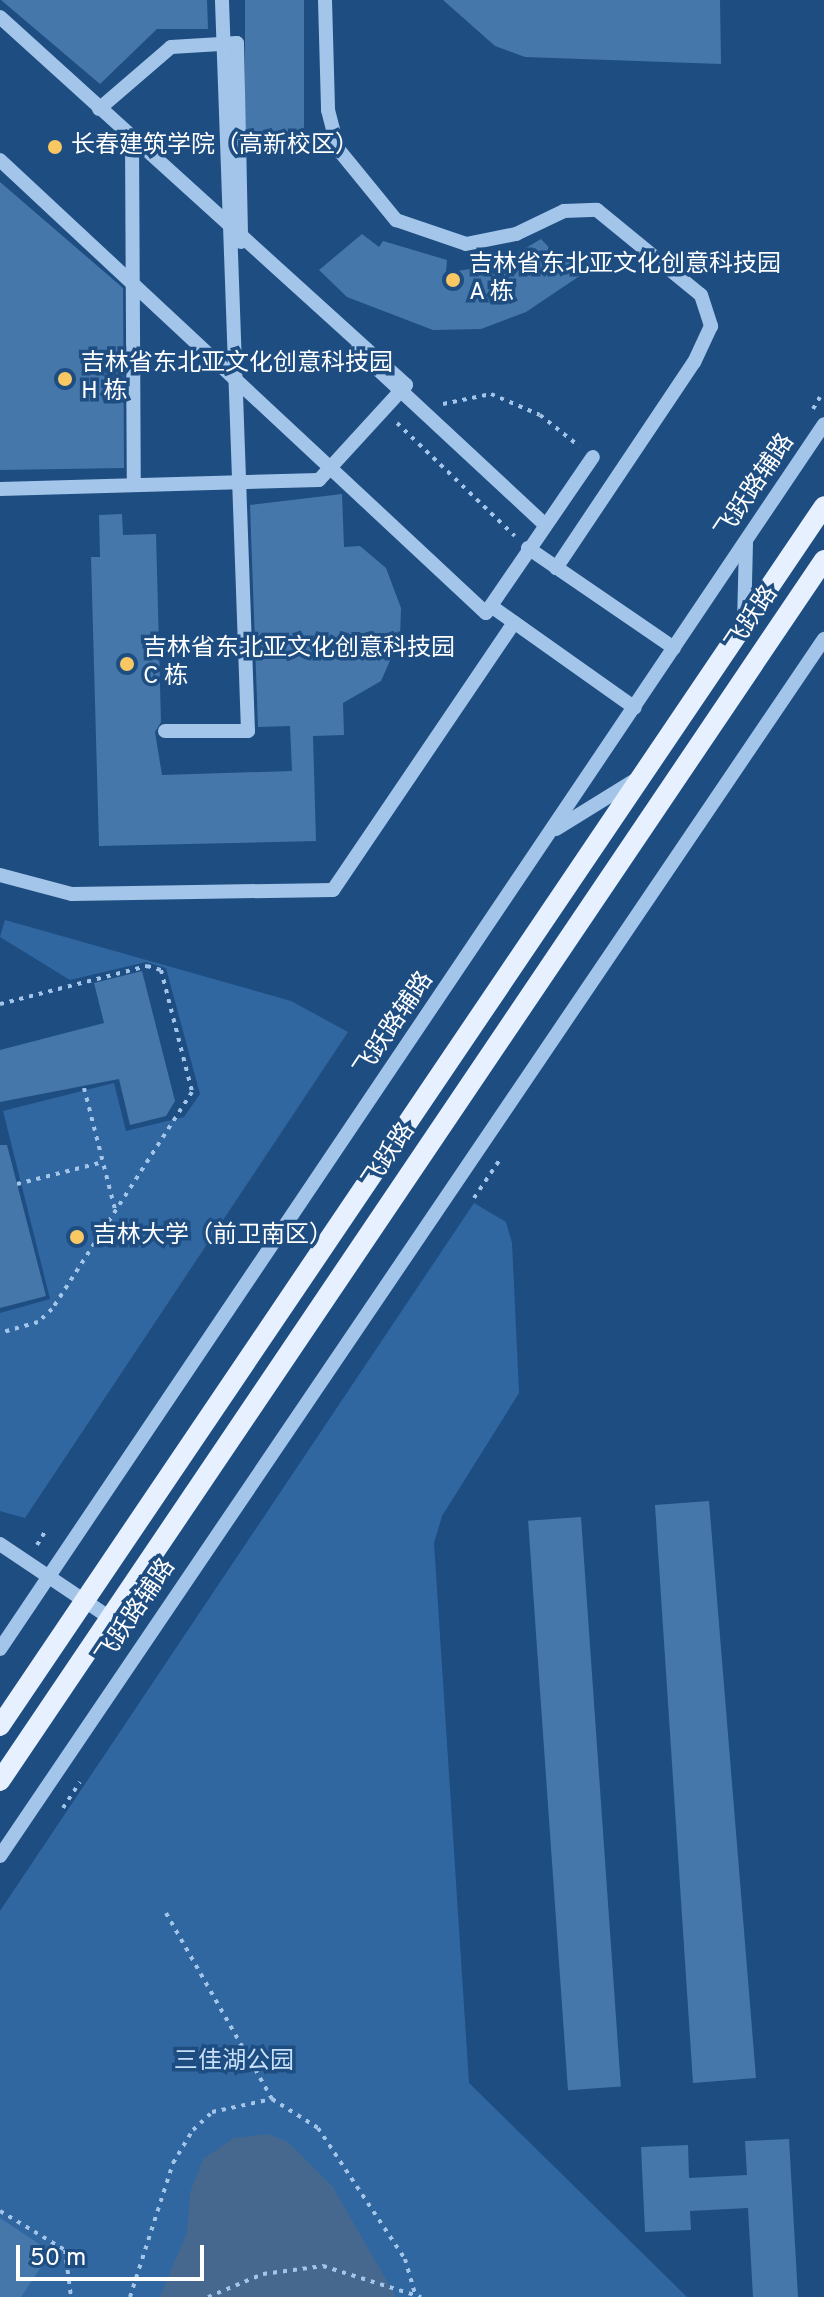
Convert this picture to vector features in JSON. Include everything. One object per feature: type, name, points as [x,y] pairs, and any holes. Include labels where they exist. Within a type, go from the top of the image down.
[{"type":"main road","name":"飞跃路","points":[[0,1726],[824,506]]},
{"type":"main road","name":"飞跃路","points":[[0,1781],[824,560]]},
{"type":"street","points":[[165,731],[248,731],[234,482],[225,219],[222,0]]},
{"type":"street","points":[[325,0],[328,110],[338,149],[396,220],[466,244],[516,234],[564,211],[597,210],[701,295],[711,326],[694,362],[556,568]]},
{"type":"street","points":[[0,18],[406,385],[319,480],[0,489]]},
{"type":"street","points":[[0,18],[544,524]]},
{"type":"street","points":[[99,109],[171,47],[237,43],[241,242]]},
{"type":"street","points":[[132,140],[134,485]]},
{"type":"street","points":[[0,160],[334,466]]},
{"type":"street","points":[[0,160],[486,613],[544,524],[593,457]]},
{"type":"street","name":"飞跃路辅路","points":[[0,1649],[824,424]]},
{"type":"street","points":[[744,625],[746,541]]},
{"type":"street","points":[[528,548],[674,648]]},
{"type":"street","points":[[491,606],[635,708]]},
{"type":"street","points":[[0,875],[72,894],[333,890],[514,623]]},
{"type":"street","name":"飞跃路辅路","points":[[0,1856],[824,639]]},
{"type":"street","points":[[551,833],[641,777]]},
{"type":"street","points":[[0,1544],[110,1618]]},
{"type":"path","points":[[406,385],[432,406],[491,394],[540,415],[593,457]]},
{"type":"path","points":[[383,410],[528,548]]},
{"type":"path","points":[[0,1004],[147,966],[161,970],[192,1092],[52,1309],[38,1322],[0,1333]]},
{"type":"path","points":[[84,1088],[116,1211]]},
{"type":"path","points":[[474,1198],[499,1161]]},
{"type":"path","points":[[17,1184],[103,1162]]},
{"type":"path","points":[[63,1808],[80,1782]]},
{"type":"path","points":[[166,1913],[272,2099],[318,2128],[405,2259],[418,2295]]},
{"type":"path","points":[[130,2297],[173,2163],[193,2130],[212,2112],[272,2099]]},
{"type":"path","points":[[0,2211],[65,2250],[71,2297]]},
{"type":"path","points":[[208,2297],[295,2268],[344,2269],[418,2295]]},
{"type":"green space","name":"吉林大学（前卫南区）","points":[[5,920],[291,1001],[348,1032],[25,1518],[0,1511],[0,1313],[50,1299],[3,1111],[114,1083],[126,1131],[184,1117],[200,1094],[166,968],[146,962],[70,980],[0,937]]},
{"type":"green space","name":"三佳湖公园","points":[[474,1203],[506,1222],[512,1243],[519,1393],[442,1516],[434,1543],[469,2083],[687,2297],[0,2297],[0,1911]]},
{"type":"shaded area","points":[[268,2134],[288,2142],[333,2187],[396,2297],[160,2297],[187,2232],[190,2193],[203,2159],[234,2138]]},
{"type":"building","points":[[1,0],[207,0],[208,29],[157,29],[100,84]]},
{"type":"building","points":[[245,0],[304,0],[304,135],[245,135]]},
{"type":"building","points":[[443,0],[720,0],[721,64],[525,57],[495,46]]},
{"type":"building","name":"吉林省东北亚文化创意科技园 H 栋","points":[[0,182],[123,288],[124,468],[0,470]]},
{"type":"building","name":"吉林省东北亚文化创意科技园 A 栋","points":[[362,234],[379,247],[383,241],[447,260],[446,273],[499,264],[541,239],[563,262],[578,250],[593,267],[526,312],[481,329],[433,330],[347,297],[319,270]]},
{"type":"building","points":[[342,494],[344,547],[360,546],[386,568],[401,608],[400,638],[381,681],[343,703],[344,735],[313,736],[316,841],[99,846],[91,557],[100,557],[99,515],[122,514],[123,535],[156,534],[161,722],[155,732],[162,775],[292,771],[290,726],[258,727],[250,505]]},
{"type":"building","points":[[142,971],[175,1101],[166,1116],[130,1125],[119,1079],[0,1102],[0,1050],[104,1023],[94,983]]},
{"type":"building","points":[[0,1145],[7,1145],[46,1296],[0,1308]]},
{"type":"building","points":[[709,1501],[756,2078],[693,2083],[655,1505]]},
{"type":"building","points":[[581,1517],[621,2087],[568,2090],[528,1521]]},
{"type":"building","points":[[789,2139],[798,2297],[753,2297],[748,2208],[690,2211],[691,2230],[645,2232],[641,2147],[688,2145],[689,2178],[747,2175],[745,2141]]},
{"type":"building","points":[[0,2218],[51,2252],[21,2297],[0,2297]]},
{"type":"place","name":"长春建筑学院（高新校区）","points":[[55,147]]},
{"type":"place","name":"吉林省东北亚文化创意科技园 A 栋","points":[[453,280]]},
{"type":"place","name":"吉林省东北亚文化创意科技园 H 栋","points":[[65,379]]},
{"type":"place","name":"吉林省东北亚文化创意科技园 C 栋","points":[[127,664]]},
{"type":"place","name":"吉林大学（前卫南区）","points":[[77,1237]]}]
